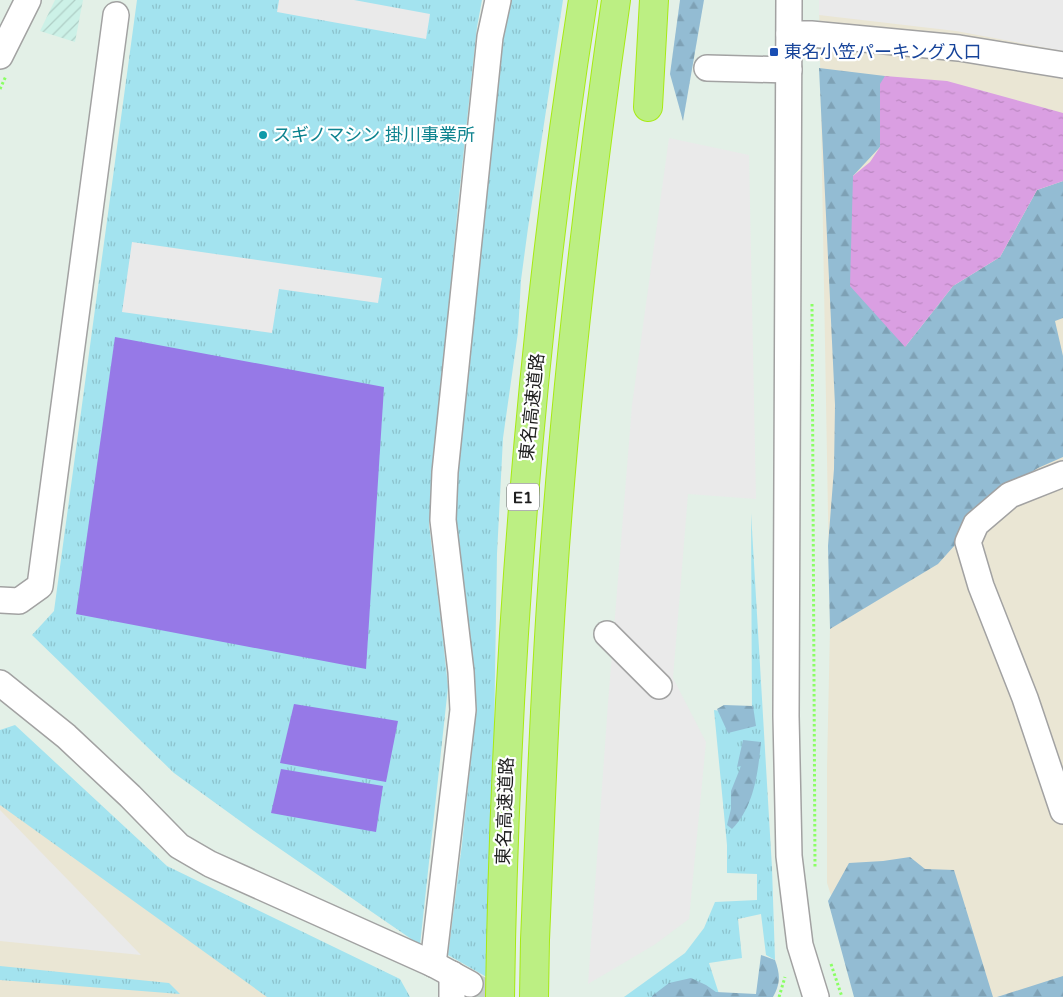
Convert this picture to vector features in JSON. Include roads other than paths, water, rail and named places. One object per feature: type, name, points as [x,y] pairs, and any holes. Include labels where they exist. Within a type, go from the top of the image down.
[{"type":"highway","name":"東名高速道路","points":[[500,997],[507,758],[521,512],[543,296],[583,0]]},
{"type":"highway","name":"東名高速道路","points":[[534,997],[535,931],[552,590],[565,426],[582,260],[616,0]]},
{"type":"highway","points":[[648,107],[654,0]]},
{"type":"street","points":[[0,56],[28,0]]},
{"type":"street","points":[[0,683],[66,736],[130,796],[179,846],[210,864],[452,980],[463,710],[461,672],[443,520],[445,472],[490,37],[498,0]]},
{"type":"street","points":[[788,0],[786,696],[789,856],[800,944],[816,997]]},
{"type":"street","points":[[0,600],[19,601],[40,586],[116,15]]},
{"type":"street","points":[[789,34],[810,34],[959,48],[1063,65]]},
{"type":"street","points":[[707,68],[789,70]]},
{"type":"street","points":[[1062,477],[1010,495],[976,524],[968,542],[981,586],[1025,698],[1063,811]]},
{"type":"street","points":[[607,634],[659,686]]},
{"type":"water","points":[[885,76],[947,81],[1063,113],[1063,181],[1037,190],[1000,257],[953,286],[905,347],[850,286],[853,176],[870,162],[880,147],[880,84]]},
{"type":"tunnel","points":[[470,984],[498,997]]},
{"type":"place","name":"東名小笠パーキング入口","points":[[774,52]]},
{"type":"place","name":"スギノマシン 掛川事業所","points":[[263,135]]}]
